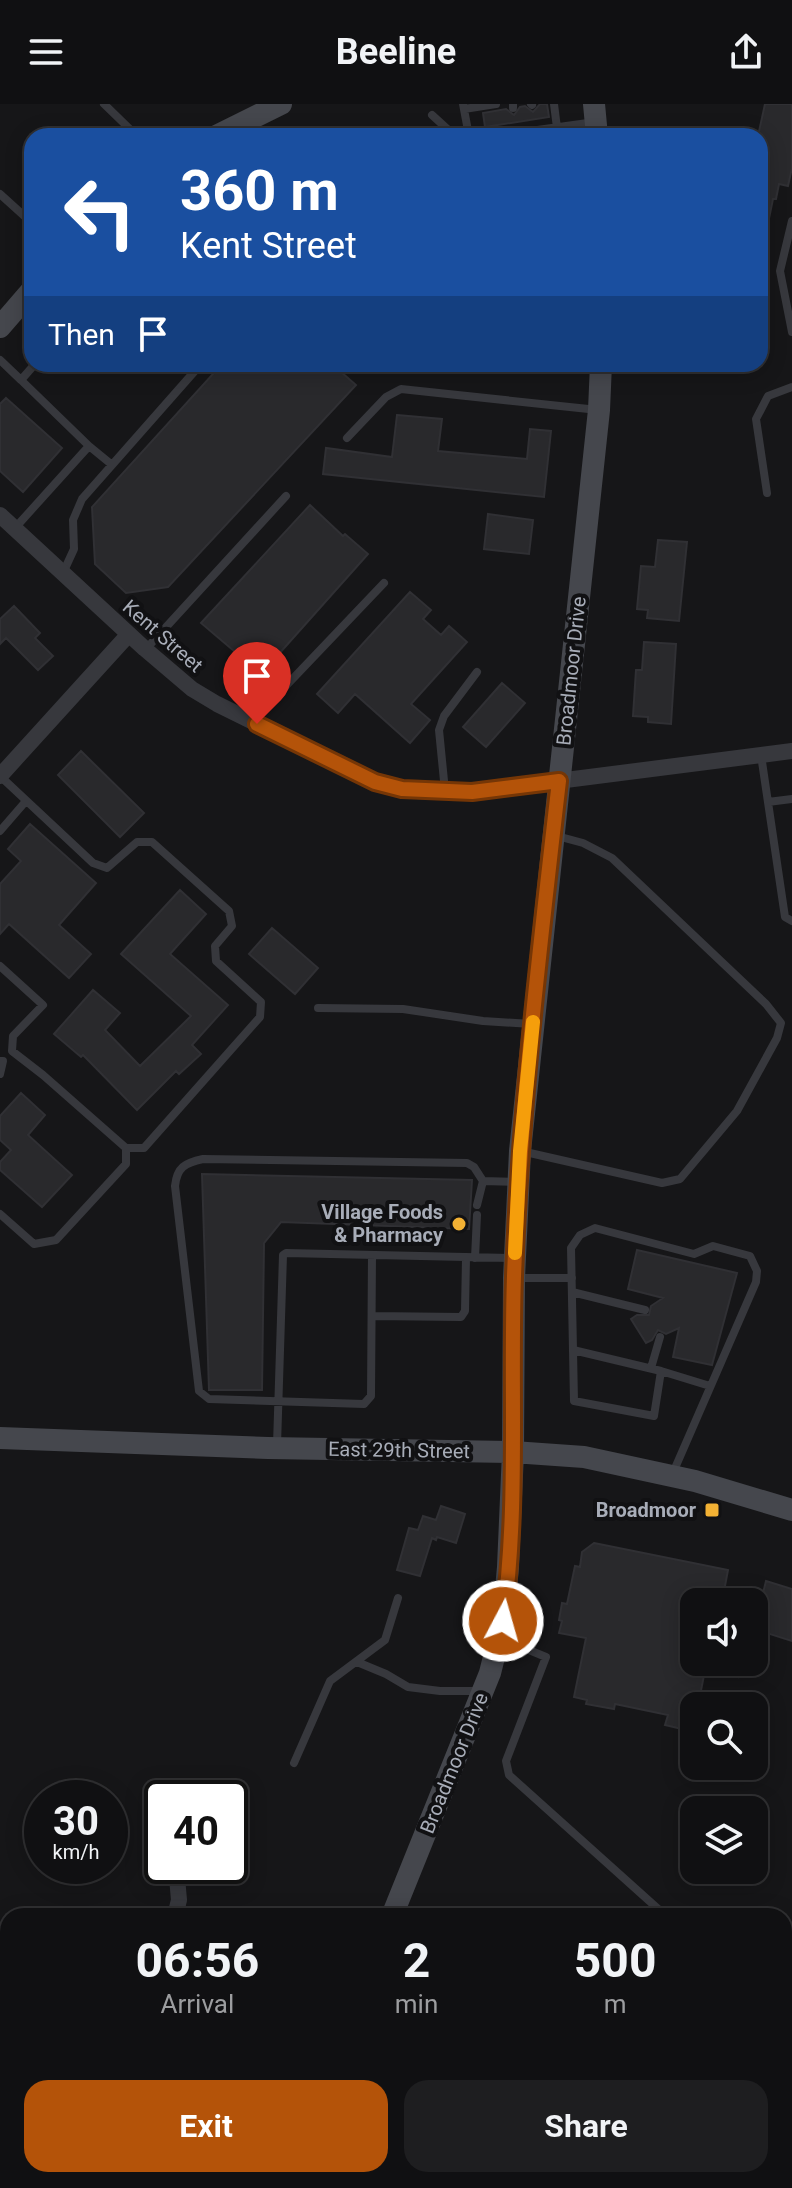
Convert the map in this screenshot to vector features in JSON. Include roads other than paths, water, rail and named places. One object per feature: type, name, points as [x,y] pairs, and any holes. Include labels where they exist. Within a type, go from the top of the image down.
[{"type":"street","points":[[232,128],[281,104]]},
{"type":"street","points":[[0,327],[24,299]]},
{"type":"street","name":"Broadmoor Drive","points":[[395,1908],[483,1690],[500,1637],[507,1587],[513,1452],[514,1268],[520,1151],[601,372]]},
{"type":"street","name":"Kent Street","points":[[0,515],[192,689],[375,782],[402,789],[472,792],[792,751]]},
{"type":"street","points":[[0,776],[129,634]]},
{"type":"street","name":"East 29th Street","points":[[0,1438],[277,1448],[513,1452],[584,1457],[671,1475],[792,1510]]},
{"type":"street","points":[[177,1908],[178,1884]]},
{"type":"lane","points":[[104,104],[129,128]]},
{"type":"lane","points":[[554,104],[557,128]]},
{"type":"lane","points":[[468,128],[464,107],[497,106]]},
{"type":"lane","points":[[432,115],[446,128]]},
{"type":"lane","points":[[534,119],[536,128]]},
{"type":"lane","points":[[571,128],[595,121]]},
{"type":"lane","points":[[516,122],[517,128]]},
{"type":"lane","points":[[0,194],[24,216]]},
{"type":"lane","points":[[792,221],[780,271],[792,332]]},
{"type":"lane","points":[[0,360],[111,464]]},
{"type":"lane","points":[[21,380],[28,372]]},
{"type":"lane","points":[[63,573],[74,549],[73,520],[82,499],[194,372]]},
{"type":"lane","points":[[767,493],[756,419],[768,396],[792,387]]},
{"type":"lane","points":[[347,438],[386,397],[401,389],[599,410]]},
{"type":"lane","points":[[15,528],[89,446]]},
{"type":"lane","points":[[145,649],[286,496]]},
{"type":"lane","points":[[257,724],[262,711],[384,583]]},
{"type":"lane","points":[[445,792],[439,730],[444,716],[477,672]]},
{"type":"lane","points":[[761,755],[785,917],[792,921]]},
{"type":"lane","points":[[0,776],[93,863],[107,868],[137,842],[152,842],[229,911],[232,926],[215,946],[216,961],[261,1002],[260,1017],[144,1148],[126,1148],[12,1051]]},
{"type":"lane","points":[[768,802],[792,799]]},
{"type":"lane","points":[[0,831],[26,801]]},
{"type":"lane","points":[[520,1151],[662,1183],[680,1179],[737,1111],[777,1038],[781,1023],[766,1004],[612,858],[583,843],[553,835]]},
{"type":"lane","points":[[0,966],[43,1005],[13,1036],[12,1051],[2,1061],[0,1074]]},
{"type":"lane","points":[[318,1008],[403,1009],[483,1021],[532,1024]]},
{"type":"lane","points":[[0,1214],[34,1244],[56,1240],[126,1164],[126,1148]]},
{"type":"lane","points":[[372,1255],[369,1400],[364,1404],[209,1399],[199,1391],[176,1173],[181,1166],[203,1159],[467,1163],[474,1167],[483,1181],[465,1311],[461,1317],[372,1316]]},
{"type":"lane","points":[[483,1181],[519,1183]]},
{"type":"lane","points":[[661,1371],[654,1416],[574,1401],[571,1248],[580,1235],[595,1228],[694,1254],[713,1246],[750,1256],[757,1271],[756,1282],[671,1475]]},
{"type":"lane","points":[[277,1448],[283,1255],[286,1253],[470,1258],[572,1278]]},
{"type":"lane","points":[[572,1292],[645,1310]]},
{"type":"lane","points":[[651,1368],[660,1337]]},
{"type":"lane","points":[[573,1350],[651,1368],[710,1386]]},
{"type":"lane","points":[[294,1763],[330,1681],[385,1640],[398,1598]]},
{"type":"lane","points":[[500,1637],[546,1657],[506,1761],[509,1775],[657,1908]]},
{"type":"lane","points":[[357,1662],[408,1687],[440,1691],[483,1690]]},
{"type":"place","name":"Village Foods & Pharmacy","points":[[459,1224]]},
{"type":"place","name":"Broadmoor","points":[[712,1510]]}]
